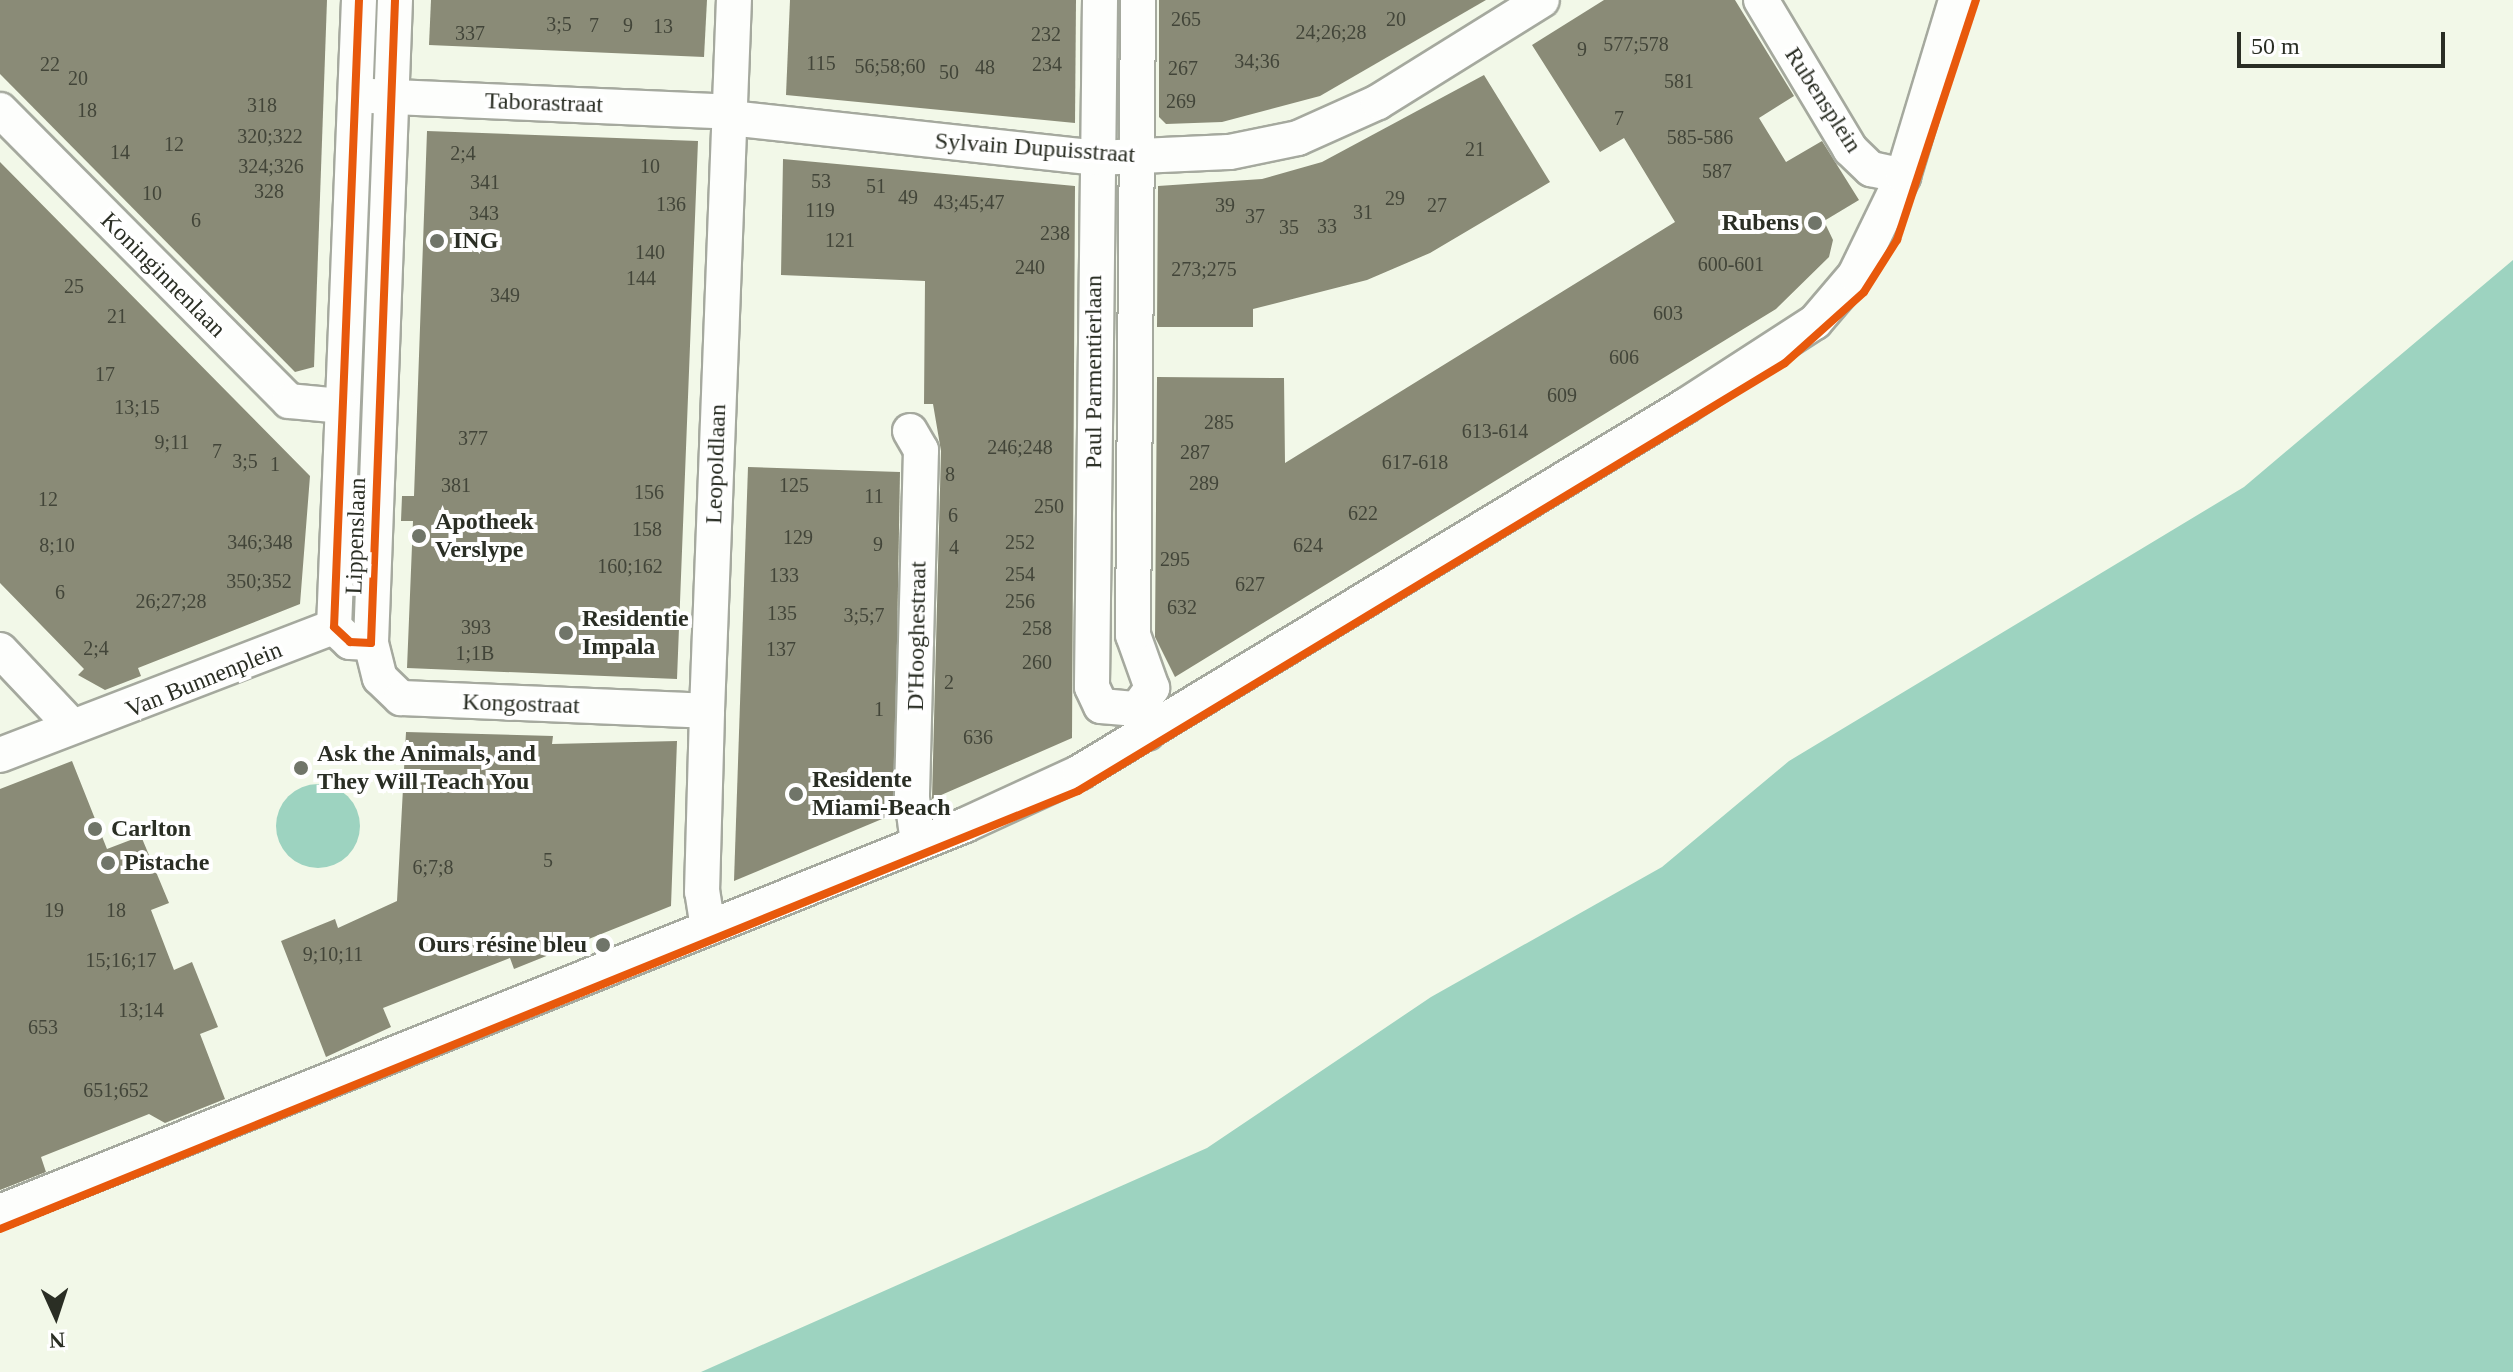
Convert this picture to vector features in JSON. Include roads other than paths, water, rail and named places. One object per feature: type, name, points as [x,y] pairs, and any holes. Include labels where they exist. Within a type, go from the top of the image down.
[{"type":"street","name":"Lippenslaan","points":[[359,0],[334,627],[350,642],[371,643],[395,0]]},
{"type":"street","name":"Leopoldlaan","points":[[708,928],[702,892],[707,711],[734,0]]},
{"type":"street","name":"Paul Parmentierlaan","points":[[1100,0],[1092,687],[1101,706],[1142,721],[1152,688],[1133,635],[1138,0]]},
{"type":"street","name":"Sylvain Dupuisstraat","points":[[730,115],[1096,158],[1230,152],[1298,138],[1378,102],[1542,0]]},
{"type":"street","name":"Rubensplein","points":[[1761,0],[1850,149],[1871,169],[1903,176]]},
{"type":"street","points":[[0,1212],[918,843],[1080,772],[1142,721],[1815,322],[1882,232],[1903,176],[1956,0]]},
{"type":"street","name":"Taborastraat","points":[[356,96],[730,115]]},
{"type":"street","name":"Koninginnenlaan","points":[[0,110],[289,401],[342,406]]},
{"type":"street","name":"D'Hooghestraat","points":[[910,431],[921,450],[912,798],[918,843]]},
{"type":"street","name":"Van Bunnenplein","points":[[0,755],[71,725],[120,714],[334,627]]},
{"type":"street","name":"Kongostraat","points":[[371,643],[380,678],[401,698],[707,711]]},
{"type":"street","points":[[0,650],[71,725]]},
{"type":"place","name":"Rubens","points":[[1815,223]]},
{"type":"place","name":"ING","points":[[437,241]]},
{"type":"place","name":"Apotheek Verslype","points":[[419,536]]},
{"type":"place","name":"Residentie Impala","points":[[566,633]]},
{"type":"place","name":"Ask the Animals, and They Will Teach You","points":[[301,768]]},
{"type":"place","name":"Residente Miami-Beach","points":[[796,794]]},
{"type":"place","name":"Carlton","points":[[95,829]]},
{"type":"place","name":"Pistache","points":[[108,863]]},
{"type":"place","name":"Ours résine bleu","points":[[603,945]]}]
